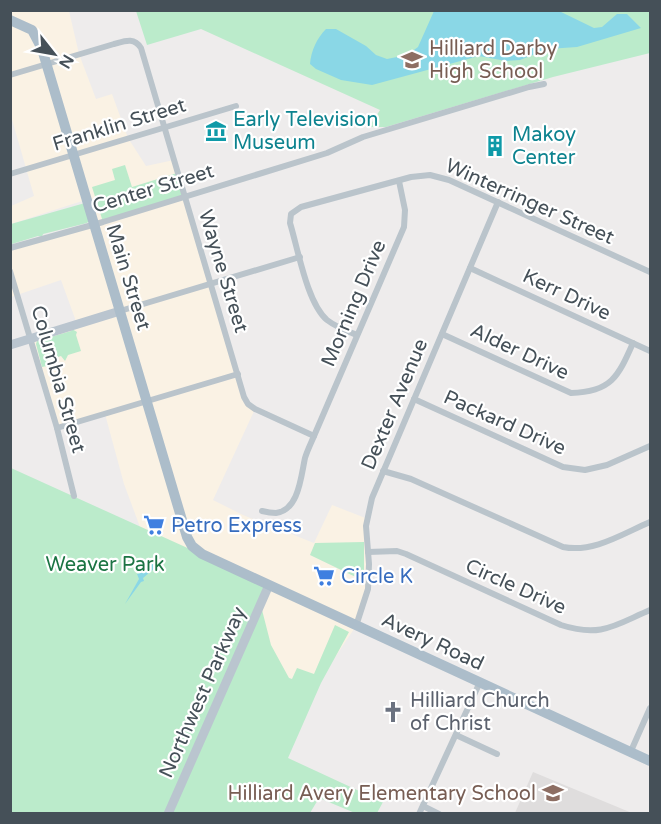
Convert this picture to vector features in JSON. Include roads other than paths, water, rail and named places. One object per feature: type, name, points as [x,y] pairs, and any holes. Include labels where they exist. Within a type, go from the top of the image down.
[{"type":"main road","name":"Main Street","points":[[10,20],[34,33],[47,64],[187,537],[192,546],[202,554]]},
{"type":"main road","name":"Avery Road","points":[[202,554],[651,761]]},
{"type":"street","name":"Wayne Street","points":[[47,64],[130,40],[138,43],[248,404],[314,436]]},
{"type":"street","points":[[10,75],[47,64]]},
{"type":"street","name":"Center Street","points":[[10,248],[327,153],[363,136],[544,84]]},
{"type":"street","name":"Franklin Street","points":[[10,174],[236,106]]},
{"type":"street","name":"Winterringer Street","points":[[300,257],[290,223],[291,214],[301,207],[430,175],[449,180],[651,272]]},
{"type":"street","name":"Morning Drive","points":[[262,511],[276,513],[294,500],[314,436],[404,226],[405,210],[399,181]]},
{"type":"street","name":"Dexter Avenue","points":[[356,626],[368,589],[366,526],[372,498],[498,202]]},
{"type":"street","points":[[10,345],[300,257],[316,306],[326,320],[357,335]]},
{"type":"street","name":"Kerr Drive","points":[[470,268],[651,351]]},
{"type":"street","name":"Columbia Street","points":[[10,271],[57,428],[74,496]]},
{"type":"street","name":"Alder Drive","points":[[442,334],[571,393],[589,393],[607,386],[620,372],[633,343]]},
{"type":"street","points":[[57,428],[237,374]]},
{"type":"street","name":"Packard Drive","points":[[414,399],[563,467],[585,470],[596,468],[651,446]]},
{"type":"street","points":[[383,471],[411,479],[563,548],[577,550],[591,548],[651,522]]},
{"type":"street","name":"Circle Drive","points":[[368,552],[397,551],[580,632],[601,631],[651,610]]},
{"type":"street","name":"Northwest Parkway","points":[[168,813],[269,585]]},
{"type":"street","points":[[419,813],[480,682]]},
{"type":"street","points":[[631,751],[651,708]]},
{"type":"street","points":[[456,735],[497,754]]},
{"type":"street","points":[[423,806],[439,813]]},
{"type":"water","points":[[434,11],[559,11],[594,28],[602,27],[617,14],[627,14],[641,28],[577,47],[548,49],[520,60],[506,61],[479,56],[372,85],[341,80],[310,64],[315,45],[326,29],[336,29],[366,46],[376,55],[387,59],[407,55],[418,47]]},
{"type":"water","points":[[150,560],[156,563],[155,568],[143,578],[144,581],[125,604],[139,579],[137,574],[140,573],[144,563]]},
{"type":"place","name":"Hilliard Darby High School","points":[[412,60]]},
{"type":"place","name":"Early Television Museum","points":[[216,131]]},
{"type":"place","name":"Makoy Center","points":[[495,146]]},
{"type":"place","name":"Petro Express","points":[[154,525]]},
{"type":"place","name":"Circle K","points":[[324,576]]},
{"type":"place","name":"Hilliard Church of Christ","points":[[393,712]]},
{"type":"place","name":"Hilliard Avery Elementary School","points":[[553,793]]},
{"type":"park label","name":"Weaver Park","points":[[105,564]]}]
